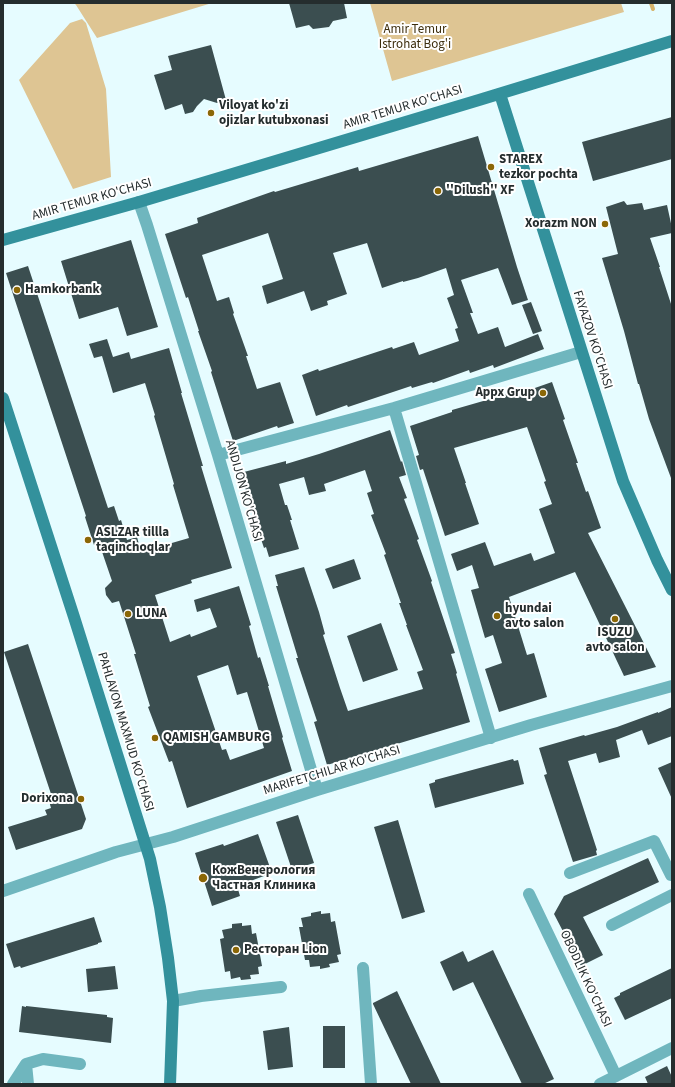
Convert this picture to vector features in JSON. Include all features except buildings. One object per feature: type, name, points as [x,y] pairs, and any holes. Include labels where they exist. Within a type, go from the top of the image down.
[{"type":"main road","name":"AMIR TEMUR KO'CHASI","points":[[3,240],[139,202],[672,41]]},
{"type":"main road","name":"FAYAZOV KO'CHASI","points":[[500,94],[623,481],[657,560],[672,590]]},
{"type":"main road","name":"PAHLAVON MAXMUD KO'CHASI","points":[[3,398],[150,859],[160,907],[173,1001],[170,1084]]},
{"type":"street","name":"ANDIJON KO'CHASI","points":[[139,202],[218,455],[316,790]]},
{"type":"street","points":[[218,455],[394,408],[582,352]]},
{"type":"street","points":[[394,408],[491,738]]},
{"type":"street","name":"MARIFETCHILAR KO'CHASI","points":[[3,891],[116,852],[173,837],[316,790],[530,725],[672,686]]},
{"type":"street","points":[[570,873],[654,841],[672,876]]},
{"type":"street","name":"OBODLIK KO'CHASI","points":[[529,894],[608,1081],[672,1048]]},
{"type":"street","points":[[612,925],[672,895]]},
{"type":"street","points":[[363,968],[371,1084]]},
{"type":"street","points":[[173,1001],[201,996],[282,987]]},
{"type":"street","points":[[12,1084],[26,1064],[43,1059],[80,1064]]},
{"type":"street","points":[[26,1064],[28,1084]]},
{"type":"green space","points":[[74,3],[212,3],[97,38]]},
{"type":"green space","name":"Amir Temur Istrohat Bog'i","points":[[370,3],[621,3],[624,12],[392,81]]},
{"type":"green space","points":[[82,19],[86,23],[106,89],[111,177],[73,189],[19,80],[70,23]]},
{"type":"waterway","points":[[651,3],[653,9]]},
{"type":"place","name":"Viloyat ko'zi ojizlar kutubxonasi","points":[[211,113]]},
{"type":"place","name":"STAREX tezkor pochta","points":[[491,167]]},
{"type":"place","name":"''Dilush'' XF","points":[[438,191]]},
{"type":"place","name":"Xorazm NON","points":[[605,224]]},
{"type":"place","name":"Hamkorbank","points":[[17,290]]},
{"type":"place","name":"Appx Grup","points":[[543,393]]},
{"type":"place","name":"ASLZAR tillla taqinchoqlar","points":[[88,540]]},
{"type":"place","name":"LUNA","points":[[128,614]]},
{"type":"place","name":"hyundai avto salon","points":[[497,616]]},
{"type":"place","name":"ISUZU avto salon","points":[[615,619]]},
{"type":"place","name":"QAMISH GAMBURG","points":[[155,738]]},
{"type":"place","name":"Dorixona","points":[[81,799]]},
{"type":"place","name":"КожВенерология Частная Клиника","points":[[203,878]]},
{"type":"place","name":"Ресторан Lion","points":[[236,950]]}]
